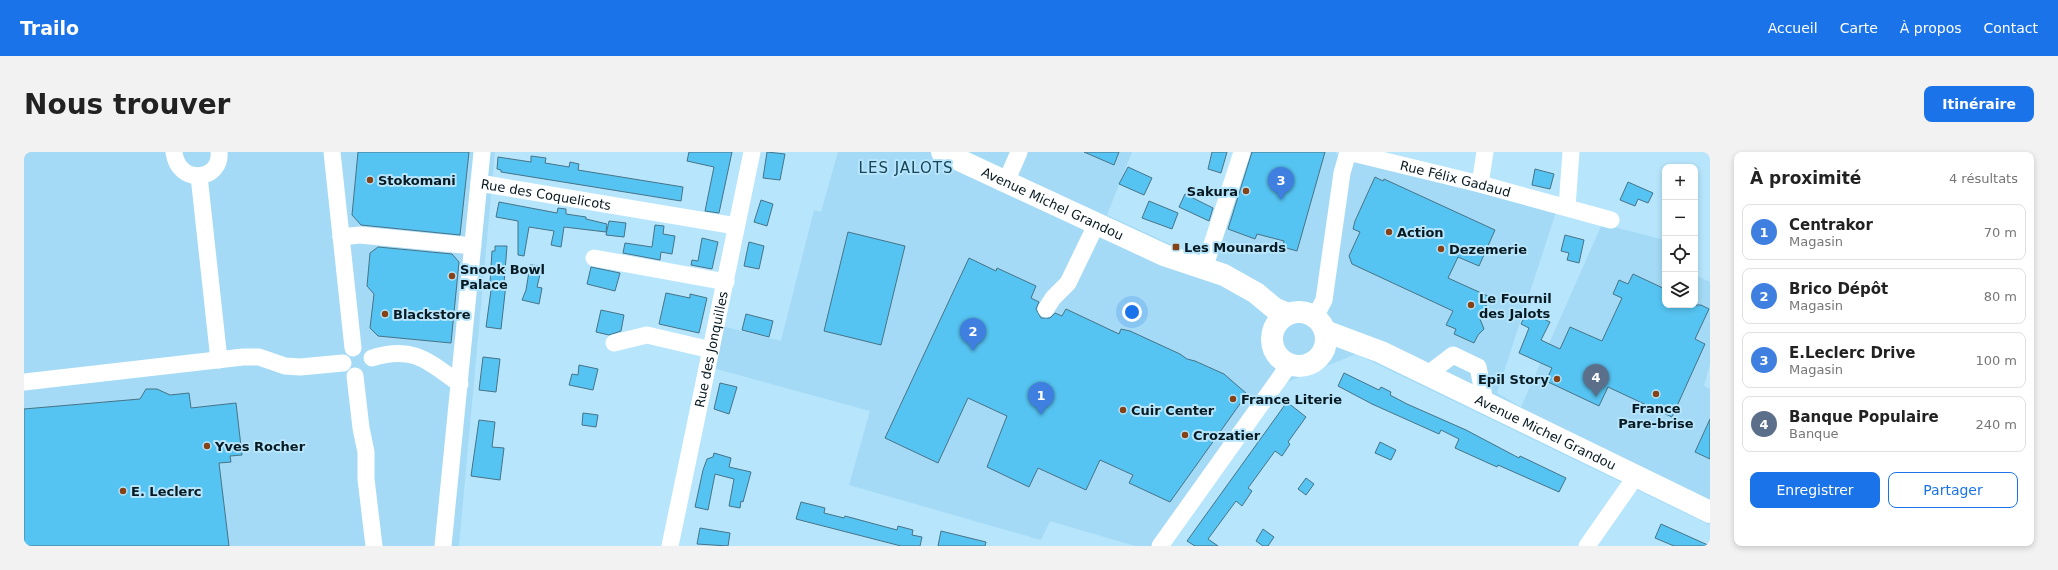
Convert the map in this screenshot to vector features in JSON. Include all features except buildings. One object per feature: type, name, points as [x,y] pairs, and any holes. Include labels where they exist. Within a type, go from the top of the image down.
[{"type":"main road","name":"Avenue Michel Grandou","points":[[942,152],[1164,255],[1224,275],[1242,284],[1274,308],[1288,314]]},
{"type":"main road","name":"Avenue Michel Grandou","points":[[1164,255],[1200,279],[1244,299],[1259,312],[1273,330]]},
{"type":"main road","points":[[1302,312],[1320,324],[1325,348],[1321,356],[1315,362],[1307,366],[1298,367],[1289,365],[1283,362],[1274,351],[1272,344],[1273,330],[1277,323],[1288,314],[1302,312]]},
{"type":"main road","name":"Avenue Michel Grandou","points":[[1320,324],[1428,374],[1710,512]]},
{"type":"main road","name":"Avenue Michel Grandou","points":[[1321,356],[1340,349],[1350,348],[1381,352]]},
{"type":"street","points":[[174,152],[175,159],[182,170],[187,174],[199,176],[213,169],[217,163],[219,152]]},
{"type":"street","points":[[332,152],[353,348]]},
{"type":"street","points":[[479,183],[482,152]]},
{"type":"street","name":"Rue des Jonquilles","points":[[670,546],[752,152]]},
{"type":"street","points":[[1006,182],[1019,152]]},
{"type":"street","points":[[1204,269],[1242,152]]},
{"type":"street","name":"Rue Félix Gadaud","points":[[1320,324],[1342,172],[1348,152],[1404,159],[1480,184],[1611,220]]},
{"type":"street","points":[[1480,184],[1485,152]]},
{"type":"street","points":[[1567,207],[1571,152]]},
{"type":"street","points":[[199,176],[219,360]]},
{"type":"street","name":"Rue des Coquelicots","points":[[443,546],[479,183],[736,226]]},
{"type":"street","points":[[1046,309],[1053,298],[1068,283],[1097,224]]},
{"type":"street","points":[[341,237],[360,235],[473,246]]},
{"type":"street","points":[[594,258],[726,282]]},
{"type":"street","points":[[614,343],[647,336],[711,350]]},
{"type":"street","points":[[358,347],[366,350],[372,358],[371,368],[368,372],[355,376],[347,371],[343,363],[345,354],[353,348],[358,347]]},
{"type":"street","points":[[372,358],[386,354],[405,353],[420,356],[460,384]]},
{"type":"street","points":[[1428,374],[1453,355],[1478,367],[1485,402]]},
{"type":"street","points":[[24,382],[219,360],[259,357],[285,366],[300,367],[343,363]]},
{"type":"street","points":[[1160,546],[1289,365]]},
{"type":"street","points":[[355,376],[361,428],[366,452],[366,479],[374,546]]},
{"type":"street","points":[[1587,546],[1636,476]]},
{"type":"shaded area","points":[[24,152],[495,152],[459,546],[24,546]]},
{"type":"shaded area","points":[[838,152],[1132,152],[1107,215],[1200,258],[1233,152],[1336,152],[1336,154],[1556,212],[1497,393],[1521,407],[1602,224],[1662,239],[1662,308],[1698,308],[1698,276],[1710,282],[1710,364],[1704,386],[1710,389],[1710,525],[1356,354],[1287,382],[1170,546],[1135,546],[1050,521],[1041,540],[849,485],[870,411],[713,368],[722,326],[781,341],[814,210],[821,212]]},
{"type":"place","name":"Stokomani","points":[[370,180]]},
{"type":"place","name":"Sakura","points":[[1246,191]]},
{"type":"place","name":"E.Leclerc Drive","points":[[1281,200]]},
{"type":"place","name":"Action","points":[[1389,232]]},
{"type":"place","name":"Les Mounards","points":[[1176,247]]},
{"type":"place","name":"Dezemerie","points":[[1441,249]]},
{"type":"place","name":"Snook Bowl Palace","points":[[452,276]]},
{"type":"place","name":"Le Fournil des Jalots","points":[[1471,305]]},
{"type":"place","name":"Blackstore","points":[[385,314]]},
{"type":"place","name":"Brico Dépôt","points":[[973,351]]},
{"type":"place","name":"Epil Story","points":[[1557,379]]},
{"type":"place","name":"France Pare-brise","points":[[1656,394]]},
{"type":"place","name":"Banque Populaire","points":[[1596,397]]},
{"type":"place","name":"France Literie","points":[[1233,399]]},
{"type":"place","name":"Cuir Center","points":[[1123,410]]},
{"type":"place","name":"Centrakor","points":[[1041,415]]},
{"type":"place","name":"Crozatier","points":[[1185,435]]},
{"type":"place","name":"Yves Rocher","points":[[207,446]]},
{"type":"place","name":"E. Leclerc","points":[[123,491]]},
{"type":"district","name":"LES JALOTS","points":[[906,168]]}]
